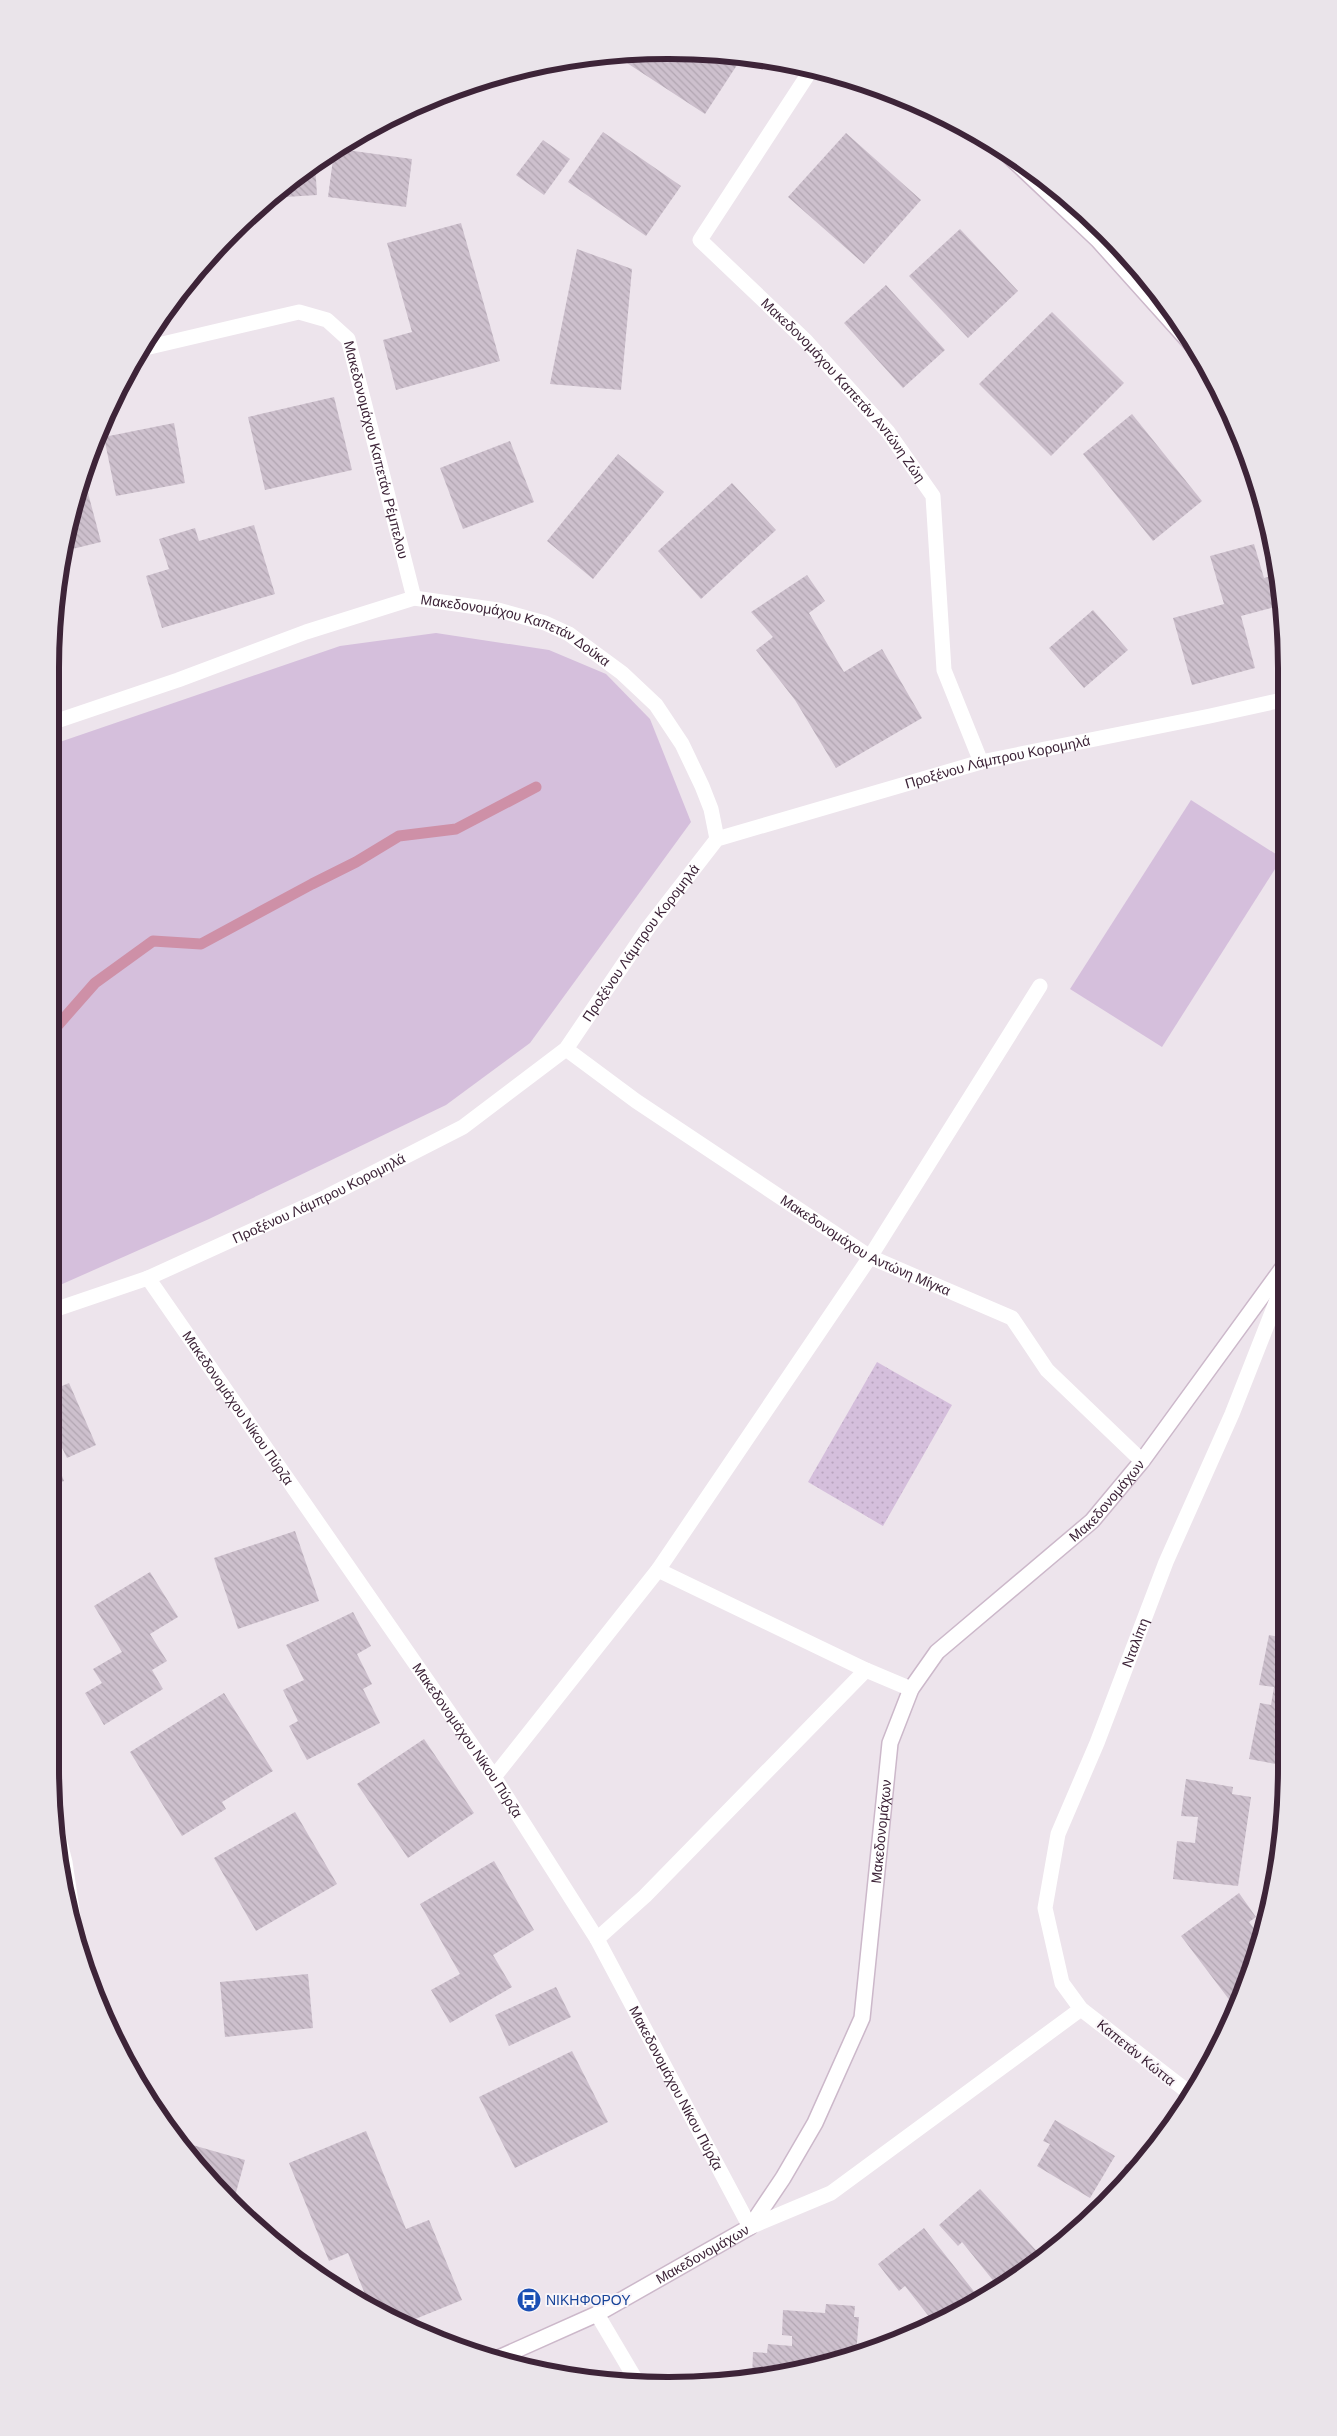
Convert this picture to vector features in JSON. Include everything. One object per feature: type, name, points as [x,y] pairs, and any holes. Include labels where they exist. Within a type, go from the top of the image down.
[{"type":"street","name":"Μακεδονομάχου Καπετάν Αντώνη Ζώη","points":[[808,75],[700,240],[806,341],[888,432],[933,496],[944,670],[981,762]]},
{"type":"street","points":[[1039,184],[1098,240],[1162,311]]},
{"type":"street","name":"Μακεδονομάχου Καπετάν Ρέμπελου","points":[[152,345],[298,312],[327,320],[348,339],[414,598]]},
{"type":"street","name":"Μακεδονομάχου Καπετάν Δούκα","points":[[59,720],[178,680],[306,632],[414,598],[498,610],[545,623],[569,634],[597,652],[656,705],[676,736],[711,809],[717,839]]},
{"type":"street","name":"Προξένου Λάμπρου Κορομηλά","points":[[59,1308],[148,1278],[326,1198],[464,1127],[566,1049],[648,928],[717,839],[981,762],[1278,701]]},
{"type":"street","points":[[494,1777],[658,1570],[870,1257],[1040,986]]},
{"type":"street","name":"Μακεδονομάχου Αντώνη Μίγκα","points":[[566,1049],[636,1102],[870,1257],[1012,1318],[1047,1370],[1142,1460]]},
{"type":"street","name":"Μακεδονομάχων","points":[[506,2355],[597,2314],[750,2227],[783,2178],[815,2123],[862,2018],[890,1744],[911,1689],[937,1652],[1092,1522],[1142,1460],[1278,1274]]},
{"type":"street","name":"Μακεδονομάχου Νίκου Πύρζα","points":[[148,1278],[494,1777],[597,1939],[750,2227]]},
{"type":"street","name":"Νταλίπη","points":[[1081,2009],[1062,1983],[1045,1908],[1058,1834],[1097,1743],[1166,1562],[1232,1414],[1278,1297]]},
{"type":"street","points":[[658,1570],[866,1670],[911,1689]]},
{"type":"street","points":[[597,1939],[645,1896],[866,1670]]},
{"type":"street","points":[[750,2227],[831,2193],[1081,2009]]},
{"type":"street","name":"Καπετάν Κώττα","points":[[1081,2009],[1185,2091]]},
{"type":"street","points":[[597,2314],[633,2376]]},
{"type":"shaded area","points":[[436,633],[549,650],[606,674],[650,719],[691,822],[530,1043],[446,1105],[209,1219],[59,1285],[59,742],[340,646]]},
{"type":"shaded area","points":[[1191,800],[1278,855],[1278,864],[1162,1047],[1070,989]]},
{"type":"shaded area","points":[[877,1362],[952,1405],[883,1526],[808,1482]]},
{"type":"building","points":[[668,59],[738,63],[705,114],[627,63],[629,60]]},
{"type":"building","points":[[603,132],[681,186],[646,236],[568,182]]},
{"type":"building","points":[[846,133],[921,200],[864,264],[788,197]]},
{"type":"building","points":[[543,140],[570,159],[544,195],[516,175]]},
{"type":"building","points":[[348,150],[412,159],[406,207],[328,197],[333,160]]},
{"type":"building","points":[[316,172],[317,195],[282,197]]},
{"type":"building","points":[[461,223],[500,361],[396,390],[383,340],[412,332],[387,243]]},
{"type":"building","points":[[960,229],[1018,291],[968,338],[909,276]]},
{"type":"building","points":[[577,249],[632,269],[621,390],[550,384]]},
{"type":"building","points":[[886,285],[945,350],[903,388],[844,323]]},
{"type":"building","points":[[1052,312],[1124,383],[1051,456],[979,384]]},
{"type":"building","points":[[334,397],[352,470],[265,490],[248,417]]},
{"type":"building","points":[[1132,414],[1202,501],[1153,541],[1083,454]]},
{"type":"building","points":[[174,423],[185,483],[116,496],[104,437]]},
{"type":"building","points":[[510,441],[534,502],[463,529],[440,468]]},
{"type":"building","points":[[618,454],[664,492],[593,579],[547,541]]},
{"type":"building","points":[[732,483],[776,530],[701,599],[658,551]]},
{"type":"building","points":[[87,488],[101,542],[70,550]]},
{"type":"building","points":[[254,525],[275,594],[162,628],[146,576],[169,569],[159,539],[195,528],[199,541]]},
{"type":"building","points":[[1254,544],[1264,578],[1271,576],[1275,607],[1241,616],[1255,668],[1192,685],[1173,618],[1224,604],[1210,556]]},
{"type":"building","points":[[807,575],[825,601],[809,613],[844,672],[882,649],[922,718],[836,768],[795,700],[756,650],[773,637],[751,612]]},
{"type":"building","points":[[1093,610],[1128,650],[1084,688],[1049,648]]},
{"type":"building","points":[[69,1383],[96,1445],[67,1458],[59,1442],[59,1387]]},
{"type":"building","points":[[59,1468],[64,1481],[59,1483]]},
{"type":"building","points":[[295,1531],[319,1601],[238,1629],[214,1558]]},
{"type":"building","points":[[150,1572],[178,1617],[150,1634],[167,1661],[152,1670],[163,1689],[104,1725],[85,1693],[102,1683],[93,1669],[122,1652],[94,1606]]},
{"type":"building","points":[[353,1612],[371,1646],[357,1654],[372,1684],[363,1689],[380,1723],[307,1760],[289,1726],[298,1721],[283,1690],[304,1680],[286,1645]]},
{"type":"building","points":[[1269,1635],[1278,1637],[1278,1764],[1249,1759],[1260,1703],[1271,1705],[1274,1687],[1259,1685]]},
{"type":"building","points":[[224,1693],[273,1771],[222,1802],[226,1809],[182,1836],[130,1752]]},
{"type":"building","points":[[424,1739],[474,1813],[408,1858],[357,1784]]},
{"type":"building","points":[[1186,1779],[1233,1787],[1232,1794],[1251,1797],[1238,1886],[1173,1879],[1177,1841],[1195,1843],[1198,1817],[1181,1816]]},
{"type":"building","points":[[295,1812],[337,1884],[256,1931],[214,1858]]},
{"type":"building","points":[[494,1861],[534,1930],[493,1955],[512,1987],[450,2023],[431,1990],[460,1974],[420,1904]]},
{"type":"building","points":[[1239,1893],[1256,1917],[1249,1922],[1255,1931],[1231,2002],[1181,1936]]},
{"type":"building","points":[[308,1974],[313,2028],[225,2037],[220,1982]]},
{"type":"building","points":[[556,1987],[571,2017],[509,2046],[495,2015]]},
{"type":"building","points":[[572,2051],[608,2122],[515,2168],[479,2097]]},
{"type":"building","points":[[1055,2120],[1115,2156],[1090,2198],[1037,2166],[1050,2144],[1043,2141]]},
{"type":"building","points":[[366,2131],[406,2229],[429,2220],[462,2300],[412,2320],[366,2297],[348,2253],[329,2261],[289,2163]]},
{"type":"building","points":[[189,2144],[245,2160],[235,2196],[210,2170]]},
{"type":"building","points":[[1126,2164],[1130,2166],[1127,2170],[1119,2179]]},
{"type":"building","points":[[980,2189],[1038,2252],[994,2282],[962,2242],[958,2246],[939,2225]]},
{"type":"building","points":[[924,2228],[976,2294],[930,2318],[905,2286],[899,2291],[878,2264]]},
{"type":"building","points":[[826,2304],[855,2306],[854,2317],[859,2317],[857,2347],[787,2366],[752,2371],[753,2352],[767,2353],[768,2344],[792,2346],[792,2336],[782,2335],[783,2310],[825,2313]]},
{"type":"waterway","points":[[59,1024],[95,983],[153,941],[201,944],[356,862],[399,836],[456,829],[536,787]]},
{"type":"place","name":"ΝΙΚΗΦΟΡΟΥ","points":[[529,2300]]}]
